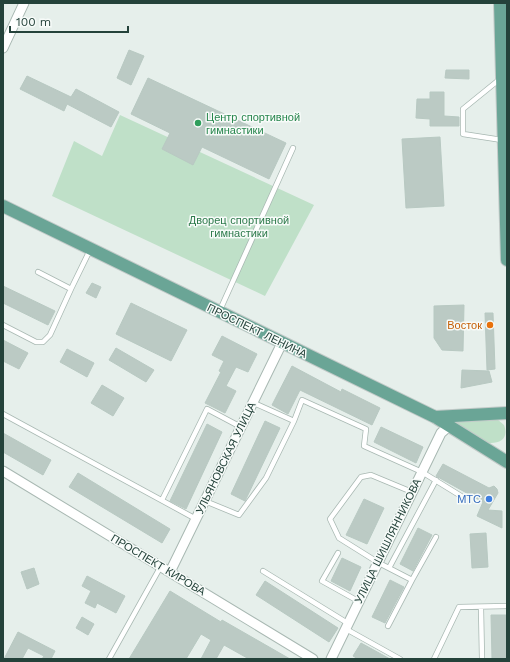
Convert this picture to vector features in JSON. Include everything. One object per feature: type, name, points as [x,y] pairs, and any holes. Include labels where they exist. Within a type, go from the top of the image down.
[{"type":"main road","points":[[500,3],[507,260]]},
{"type":"main road","name":"ПРОСПЕКТ ЛЕНИНА","points":[[3,206],[435,417],[507,462]]},
{"type":"main road","points":[[435,417],[507,413]]},
{"type":"street","points":[[3,48],[24,3]]},
{"type":"street","name":"УЛЬЯНОВСКАЯ УЛИЦА","points":[[170,572],[254,403],[282,343]]},
{"type":"street","name":"УЛИЦА ШИШЛЯННИКОВА","points":[[331,659],[358,600],[379,563],[441,433],[449,426]]},
{"type":"street","name":"ПРОСПЕКТ КИРОВА","points":[[3,471],[313,659]]},
{"type":"lane","points":[[502,77],[463,109],[463,134],[504,140]]},
{"type":"lane","points":[[219,312],[293,148]]},
{"type":"lane","points":[[3,325],[36,342],[43,342],[50,335],[91,248]]},
{"type":"lane","points":[[38,272],[71,289]]},
{"type":"lane","points":[[205,501],[238,515],[266,478],[294,421],[302,400],[366,429],[364,446],[422,472],[461,496]]},
{"type":"lane","points":[[254,403],[294,421]]},
{"type":"lane","points":[[162,500],[207,409],[242,427]]},
{"type":"lane","points":[[3,414],[196,519]]},
{"type":"lane","points":[[412,492],[371,475],[361,477],[330,519],[339,538],[379,563],[412,580]]},
{"type":"lane","points":[[389,568],[436,480]]},
{"type":"lane","points":[[388,626],[436,537]]},
{"type":"lane","points":[[338,553],[322,581],[358,600]]},
{"type":"lane","points":[[110,659],[161,566]]},
{"type":"lane","points":[[263,571],[400,659]]},
{"type":"lane","points":[[434,659],[459,607],[481,608],[507,606]]},
{"type":"lane","points":[[481,608],[482,659]]},
{"type":"green space","name":"Дворец спортивной гимнастики","points":[[120,115],[314,205],[265,296],[52,196],[74,141],[102,156]]},
{"type":"green space","points":[[497,419],[504,425],[505,437],[500,441],[493,443],[488,443],[452,421]]},
{"type":"building","points":[[129,50],[144,56],[131,85],[117,78]]},
{"type":"building","points":[[446,70],[469,70],[469,79],[445,78]]},
{"type":"building","points":[[27,76],[71,97],[76,89],[119,112],[111,127],[67,104],[64,111],[20,89]]},
{"type":"building","name":"Центр спортивной гимнастики","points":[[148,78],[286,143],[269,179],[202,147],[193,165],[162,149],[170,133],[131,114]]},
{"type":"building","points":[[430,92],[444,92],[444,116],[459,117],[459,126],[430,126],[430,119],[416,118],[417,99],[430,99]]},
{"type":"building","points":[[440,137],[444,206],[406,208],[402,139]]},
{"type":"building","points":[[92,283],[101,287],[96,298],[86,293]]},
{"type":"building","points":[[3,286],[55,311],[48,325],[3,303]]},
{"type":"building","points":[[131,303],[187,330],[171,361],[116,334]]},
{"type":"building","points":[[464,305],[463,351],[442,350],[434,338],[434,306]]},
{"type":"building","points":[[485,313],[493,313],[495,369],[487,370]]},
{"type":"building","points":[[222,336],[257,354],[248,372],[236,367],[226,386],[236,391],[225,413],[205,403],[221,372],[219,371],[224,361],[212,355]]},
{"type":"building","points":[[3,340],[28,353],[19,369],[3,361]]},
{"type":"building","points":[[116,348],[154,370],[146,382],[109,360]]},
{"type":"building","points":[[67,349],[94,363],[87,377],[60,362]]},
{"type":"building","points":[[292,366],[341,392],[342,389],[380,408],[372,425],[300,390],[288,414],[272,405]]},
{"type":"building","points":[[462,370],[489,371],[492,382],[461,388]]},
{"type":"building","points":[[102,385],[124,398],[113,416],[91,403]]},
{"type":"building","points":[[265,421],[280,428],[245,501],[231,494]]},
{"type":"building","points":[[207,424],[222,432],[186,509],[170,501]]},
{"type":"building","points":[[381,427],[423,447],[416,463],[374,442]]},
{"type":"building","points":[[3,433],[51,460],[43,475],[3,452]]},
{"type":"building","points":[[443,464],[489,488],[494,486],[497,489],[498,493],[488,510],[502,511],[502,528],[477,516],[483,502],[436,476]]},
{"type":"building","points":[[78,473],[170,529],[162,543],[69,487]]},
{"type":"building","points":[[364,499],[384,508],[367,544],[346,535]]},
{"type":"building","points":[[418,528],[432,535],[413,571],[400,564]]},
{"type":"building","points":[[486,533],[488,567],[472,568],[470,534]]},
{"type":"building","points":[[342,558],[361,567],[350,591],[331,581]]},
{"type":"building","points":[[34,568],[39,584],[27,589],[21,572]]},
{"type":"building","points":[[87,576],[125,596],[116,613],[97,603],[95,608],[85,603],[91,591],[82,586]]},
{"type":"building","points":[[390,580],[404,587],[385,623],[372,617]]},
{"type":"building","points":[[265,581],[338,628],[329,642],[256,595]]},
{"type":"building","points":[[170,591],[221,622],[222,620],[290,659],[249,659],[224,645],[216,659],[201,659],[211,640],[201,634],[186,659],[129,659]]},
{"type":"building","points":[[491,615],[506,615],[507,659],[492,659]]},
{"type":"building","points":[[82,617],[94,624],[88,635],[76,628]]},
{"type":"building","points":[[18,632],[55,651],[51,659],[42,659],[44,656],[28,648],[22,659],[4,659]]},
{"type":"building","points":[[361,643],[390,659],[358,659],[353,656]]},
{"type":"place","name":"Центр спортивной гимнастики","points":[[198,123]]},
{"type":"place","name":"Восток","points":[[490,325]]},
{"type":"place","name":"МТС","points":[[489,499]]}]
